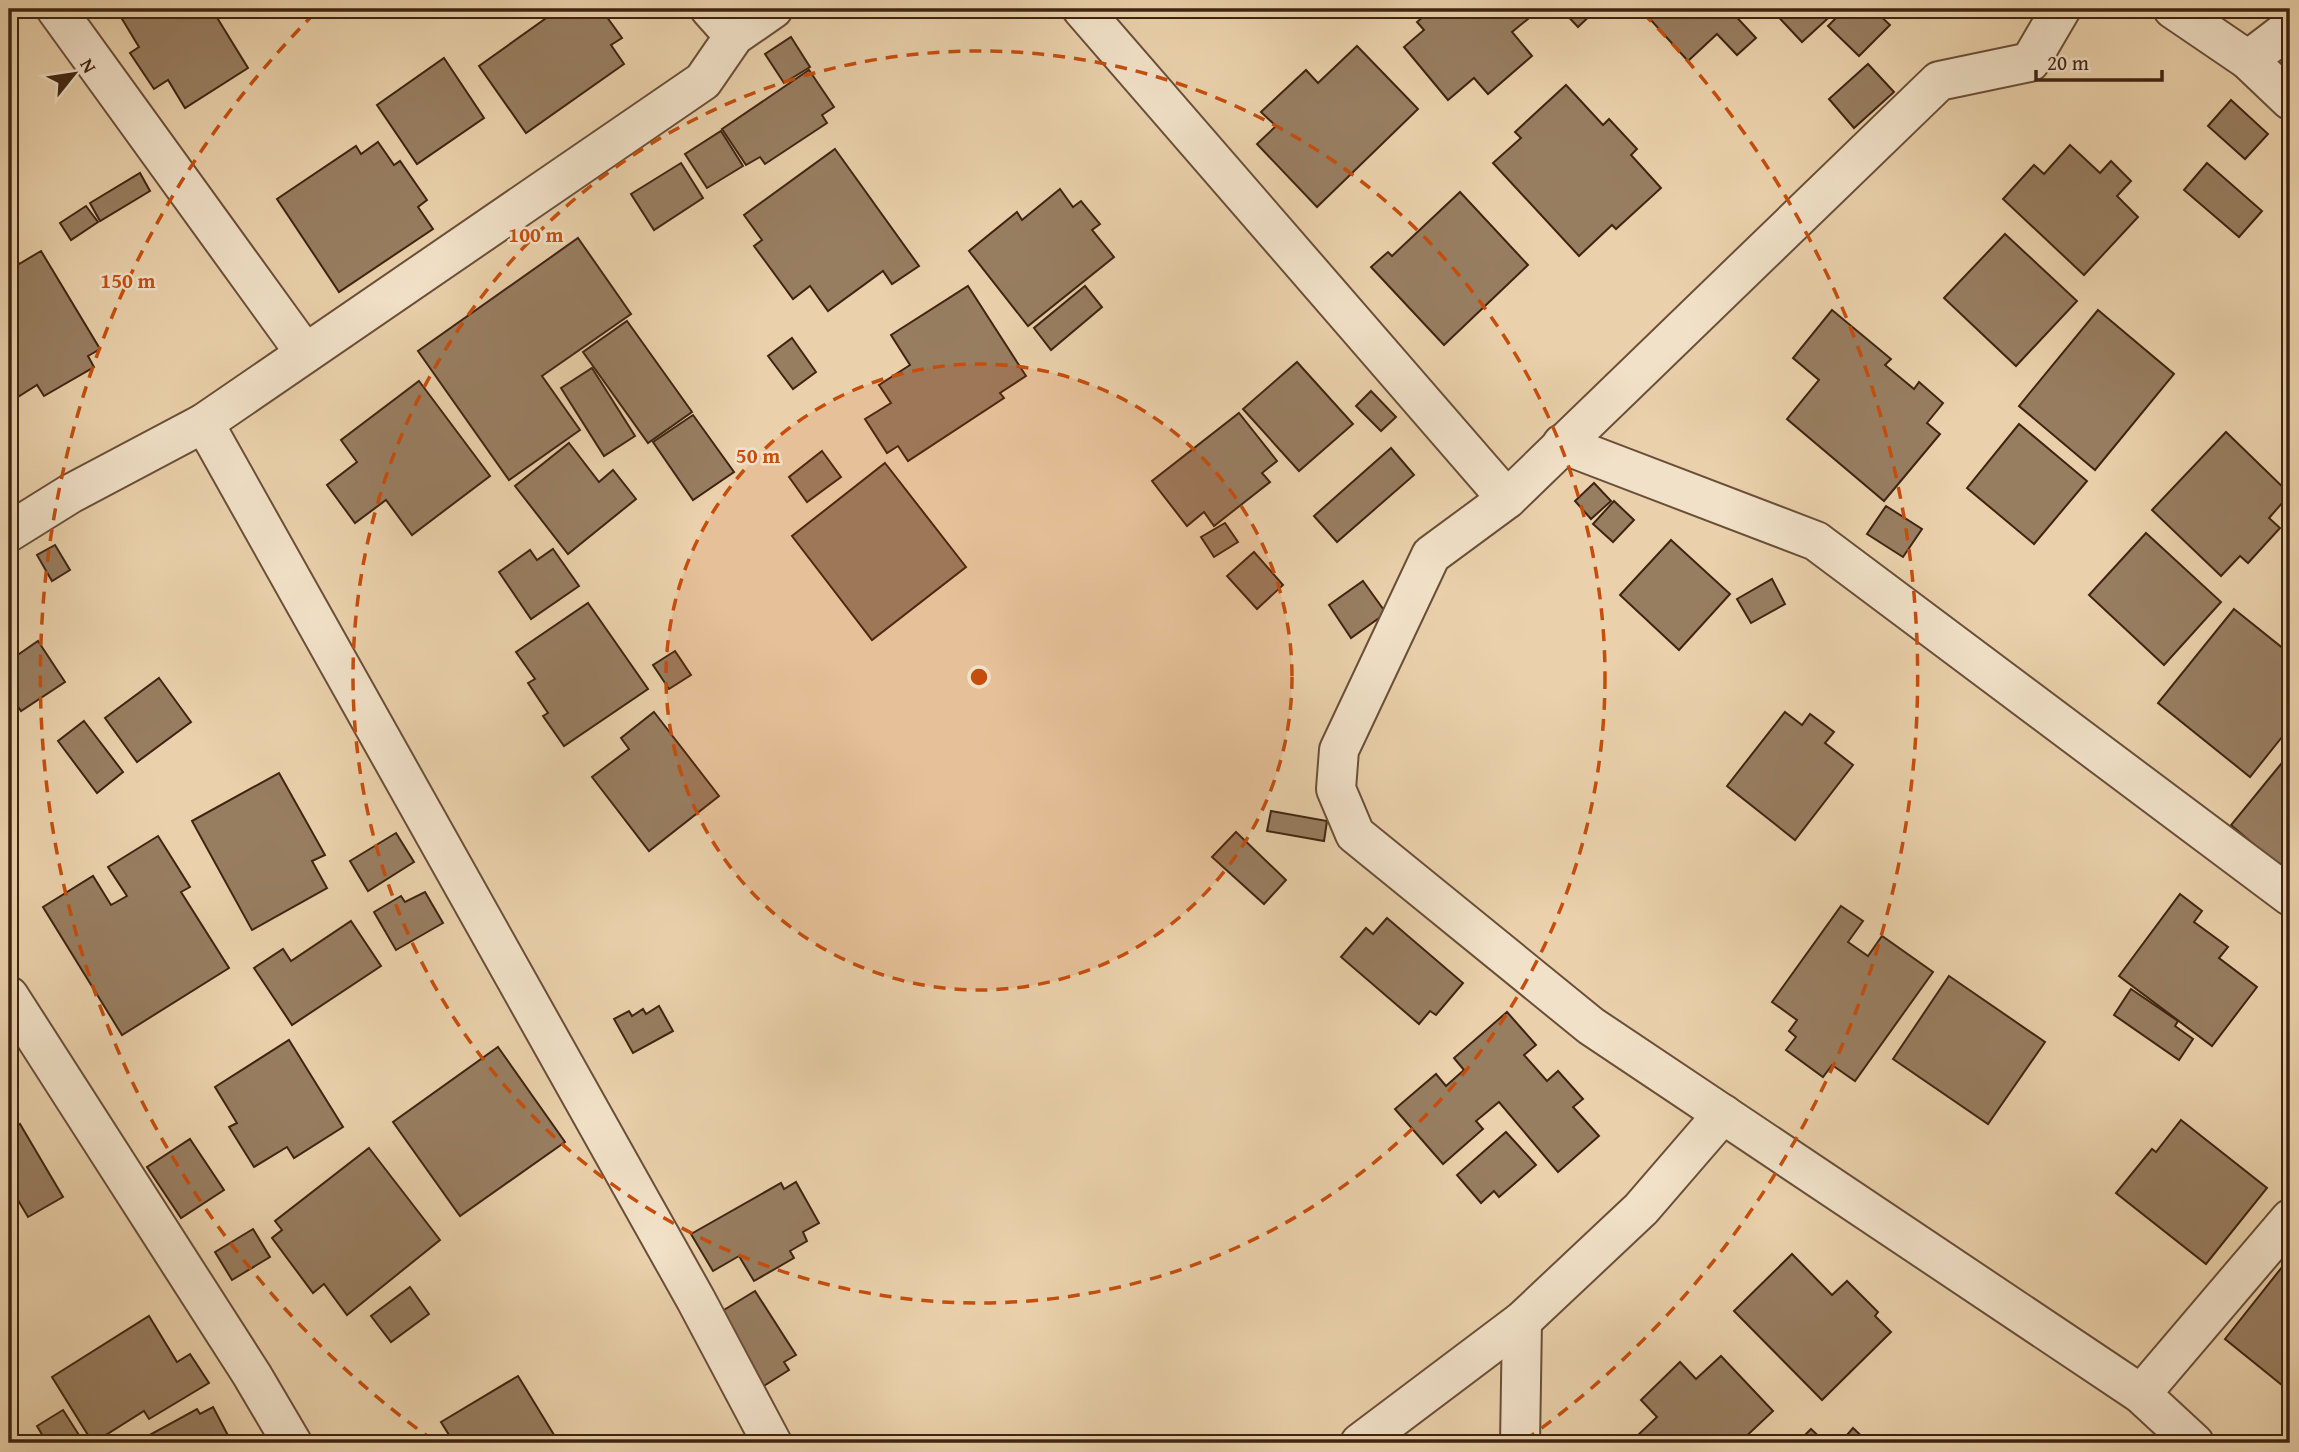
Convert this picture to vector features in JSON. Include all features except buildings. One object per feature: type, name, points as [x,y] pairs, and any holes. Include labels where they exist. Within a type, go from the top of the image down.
[{"type":"street","points":[[57,9],[305,354]]},
{"type":"street","points":[[9,532],[70,494],[204,422],[305,354],[703,81],[722,22],[773,9]]},
{"type":"street","points":[[1082,9],[1507,499]]},
{"type":"street","points":[[2061,9],[2030,62],[1939,81],[1507,499],[1431,555],[1339,750],[1336,789],[1355,834],[1591,1026],[2140,1394],[2194,1443]]},
{"type":"street","points":[[2173,9],[2248,60],[2290,100]]},
{"type":"street","points":[[2248,60],[2290,28]]},
{"type":"street","points":[[204,422],[696,1300],[772,1443]]},
{"type":"street","points":[[1562,444],[1816,541],[2290,896]]},
{"type":"street","points":[[9,996],[238,1352],[292,1443]]},
{"type":"street","points":[[1360,1443],[1522,1321],[1641,1209],[1723,1114]]},
{"type":"street","points":[[2140,1394],[2290,1219]]},
{"type":"street","points":[[1520,1443],[1522,1321]]}]
